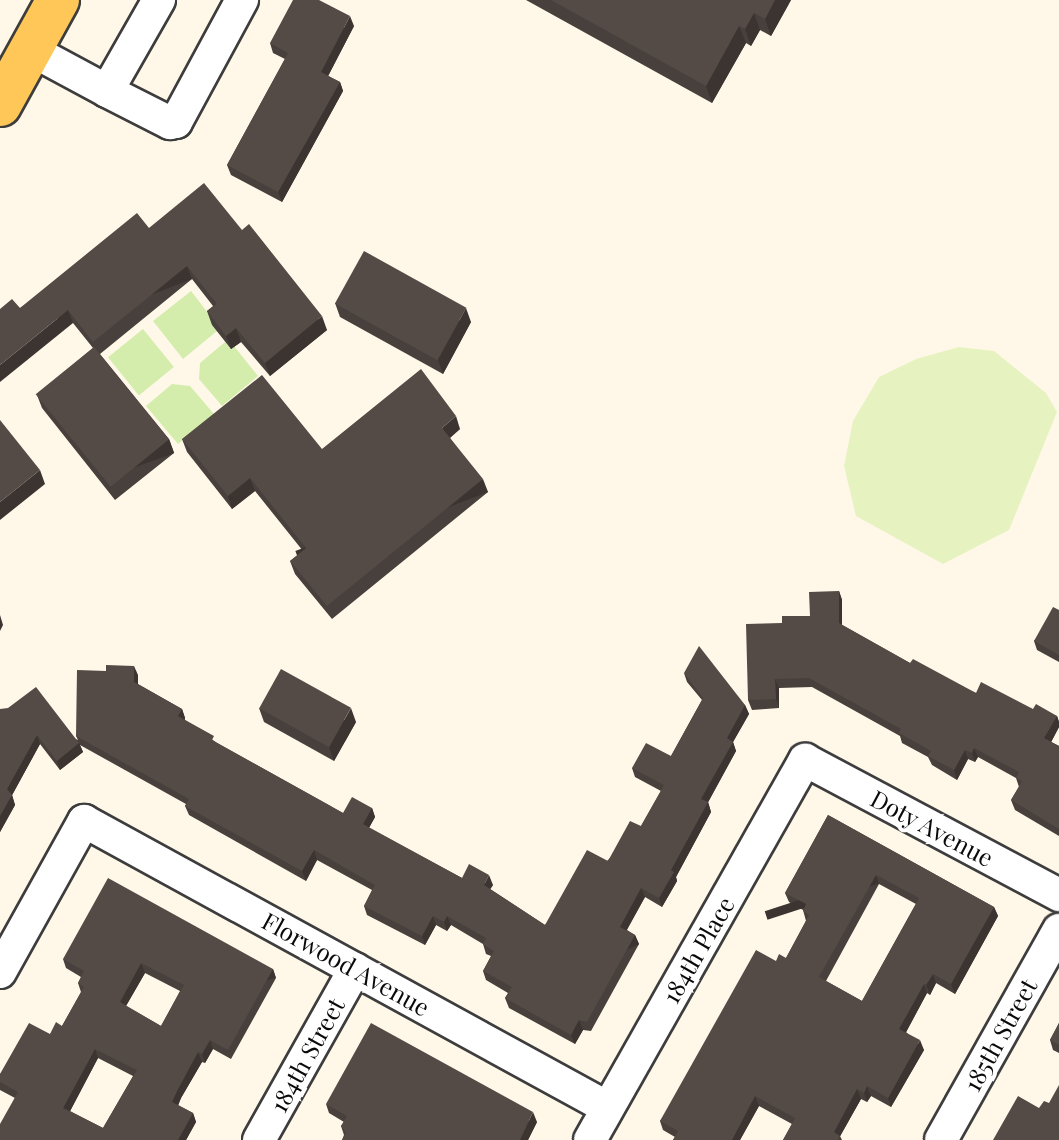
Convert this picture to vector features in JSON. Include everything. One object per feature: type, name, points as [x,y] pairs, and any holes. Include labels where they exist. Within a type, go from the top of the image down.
[{"type":"main road","points":[[0,105],[58,0]]},
{"type":"street","points":[[107,91],[159,0]]},
{"type":"street","points":[[31,50],[170,123],[176,122],[242,0]]},
{"type":"street","name":"Doty Avenue","points":[[805,760],[1059,895]]},
{"type":"street","name":"184th Place","points":[[590,1140],[805,760]]},
{"type":"street","name":"Florwood Avenue","points":[[0,972],[84,821],[608,1108]]},
{"type":"street","name":"185th Street","points":[[941,1140],[1059,930]]},
{"type":"street","name":"184th Street","points":[[259,1140],[355,969]]},
{"type":"green space","points":[[191,291],[215,322],[212,325],[217,331],[183,359],[153,321]]},
{"type":"green space","points":[[143,329],[174,367],[139,395],[108,357]]},
{"type":"green space","points":[[225,342],[231,349],[234,346],[258,376],[222,406],[199,379],[200,363]]},
{"type":"green space","points":[[959,347],[994,351],[1046,393],[1057,412],[1009,530],[943,564],[856,516],[844,466],[853,421],[879,377],[916,359]]},
{"type":"green space","points":[[172,384],[190,386],[214,414],[178,444],[146,406]]},
{"type":"building","points":[[293,0],[319,0],[350,16],[321,72],[340,82],[278,192],[227,165],[288,53],[270,43]]},
{"type":"building","points":[[551,0],[775,0],[765,19],[754,13],[745,29],[739,26],[706,86]]},
{"type":"building","points":[[204,183],[242,230],[249,224],[322,316],[265,363],[236,328],[226,336],[207,311],[217,304],[187,266],[93,342],[68,310],[0,365],[0,309],[12,299],[20,308],[137,213],[149,228]]},
{"type":"building","points":[[364,251],[466,308],[437,360],[335,303]]},
{"type":"building","points":[[94,347],[169,439],[111,487],[36,394]]},
{"type":"building","points":[[421,369],[456,416],[442,428],[483,479],[327,606],[290,561],[306,548],[250,478],[228,496],[182,439],[262,375],[322,449]]},
{"type":"building","points":[[0,420],[40,470],[0,502]]},
{"type":"building","points":[[839,591],[839,623],[910,663],[913,659],[976,693],[981,682],[1033,709],[1036,704],[1057,716],[1044,738],[1059,746],[1059,829],[1011,800],[1022,781],[1016,778],[1019,772],[974,748],[972,753],[965,750],[954,770],[928,756],[931,751],[899,733],[901,729],[809,678],[775,679],[776,699],[748,700],[746,624],[782,623],[782,616],[810,616],[809,592]]},
{"type":"building","points":[[1053,607],[1059,610],[1059,655],[1034,641]]},
{"type":"building","points":[[699,646],[745,705],[727,738],[733,742],[701,799],[708,802],[671,870],[674,872],[659,898],[641,888],[620,927],[635,935],[587,1022],[579,1020],[571,1035],[505,998],[512,987],[483,971],[494,951],[483,944],[486,938],[447,916],[444,922],[433,916],[422,936],[364,906],[375,885],[314,850],[302,871],[185,806],[189,799],[76,736],[77,670],[106,671],[106,665],[134,666],[134,682],[182,709],[178,716],[214,736],[212,740],[343,813],[352,797],[372,808],[363,824],[462,878],[469,864],[489,875],[484,885],[545,925],[587,850],[608,861],[630,821],[641,826],[664,785],[632,768],[646,743],[671,756],[703,698],[684,673]]},
{"type":"building","points":[[281,669],[351,708],[329,747],[259,708]]},
{"type":"building","points":[[36,687],[79,743],[57,761],[37,735],[7,789],[12,795],[0,816],[0,709],[8,708]]},
{"type":"building","points":[[828,815],[994,907],[951,984],[933,974],[899,1029],[920,1040],[888,1098],[867,1086],[864,1093],[857,1089],[834,1132],[840,1136],[838,1140],[783,1140],[795,1118],[755,1096],[732,1140],[673,1140],[678,1131],[660,1121],[756,950],[776,961],[779,954],[786,958],[809,915],[803,911],[806,904],[785,893]],"holes":[[[876,875],[919,898],[862,1001],[819,977]]]},
{"type":"building","points":[[108,878],[273,969],[228,1050],[210,1040],[202,1054],[198,1052],[172,1102],[193,1113],[178,1140],[0,1140],[0,1124],[18,1092],[0,1082],[0,1074],[29,1023],[50,1034],[56,1022],[62,1026],[84,987],[78,983],[84,971],[63,959]],"holes":[[[141,963],[184,985],[161,1026],[120,1002]],[[95,1049],[137,1070],[103,1128],[63,1108]]]},
{"type":"building","points":[[371,1023],[533,1112],[520,1140],[342,1140],[346,1133],[341,1126],[347,1116],[326,1104]]},
{"type":"building","points":[[1059,1023],[1059,1045],[1050,1040]]},
{"type":"building","points":[[1059,1085],[1059,1140],[993,1140],[1018,1096],[1039,1108],[1044,1101],[1049,1103]]}]
